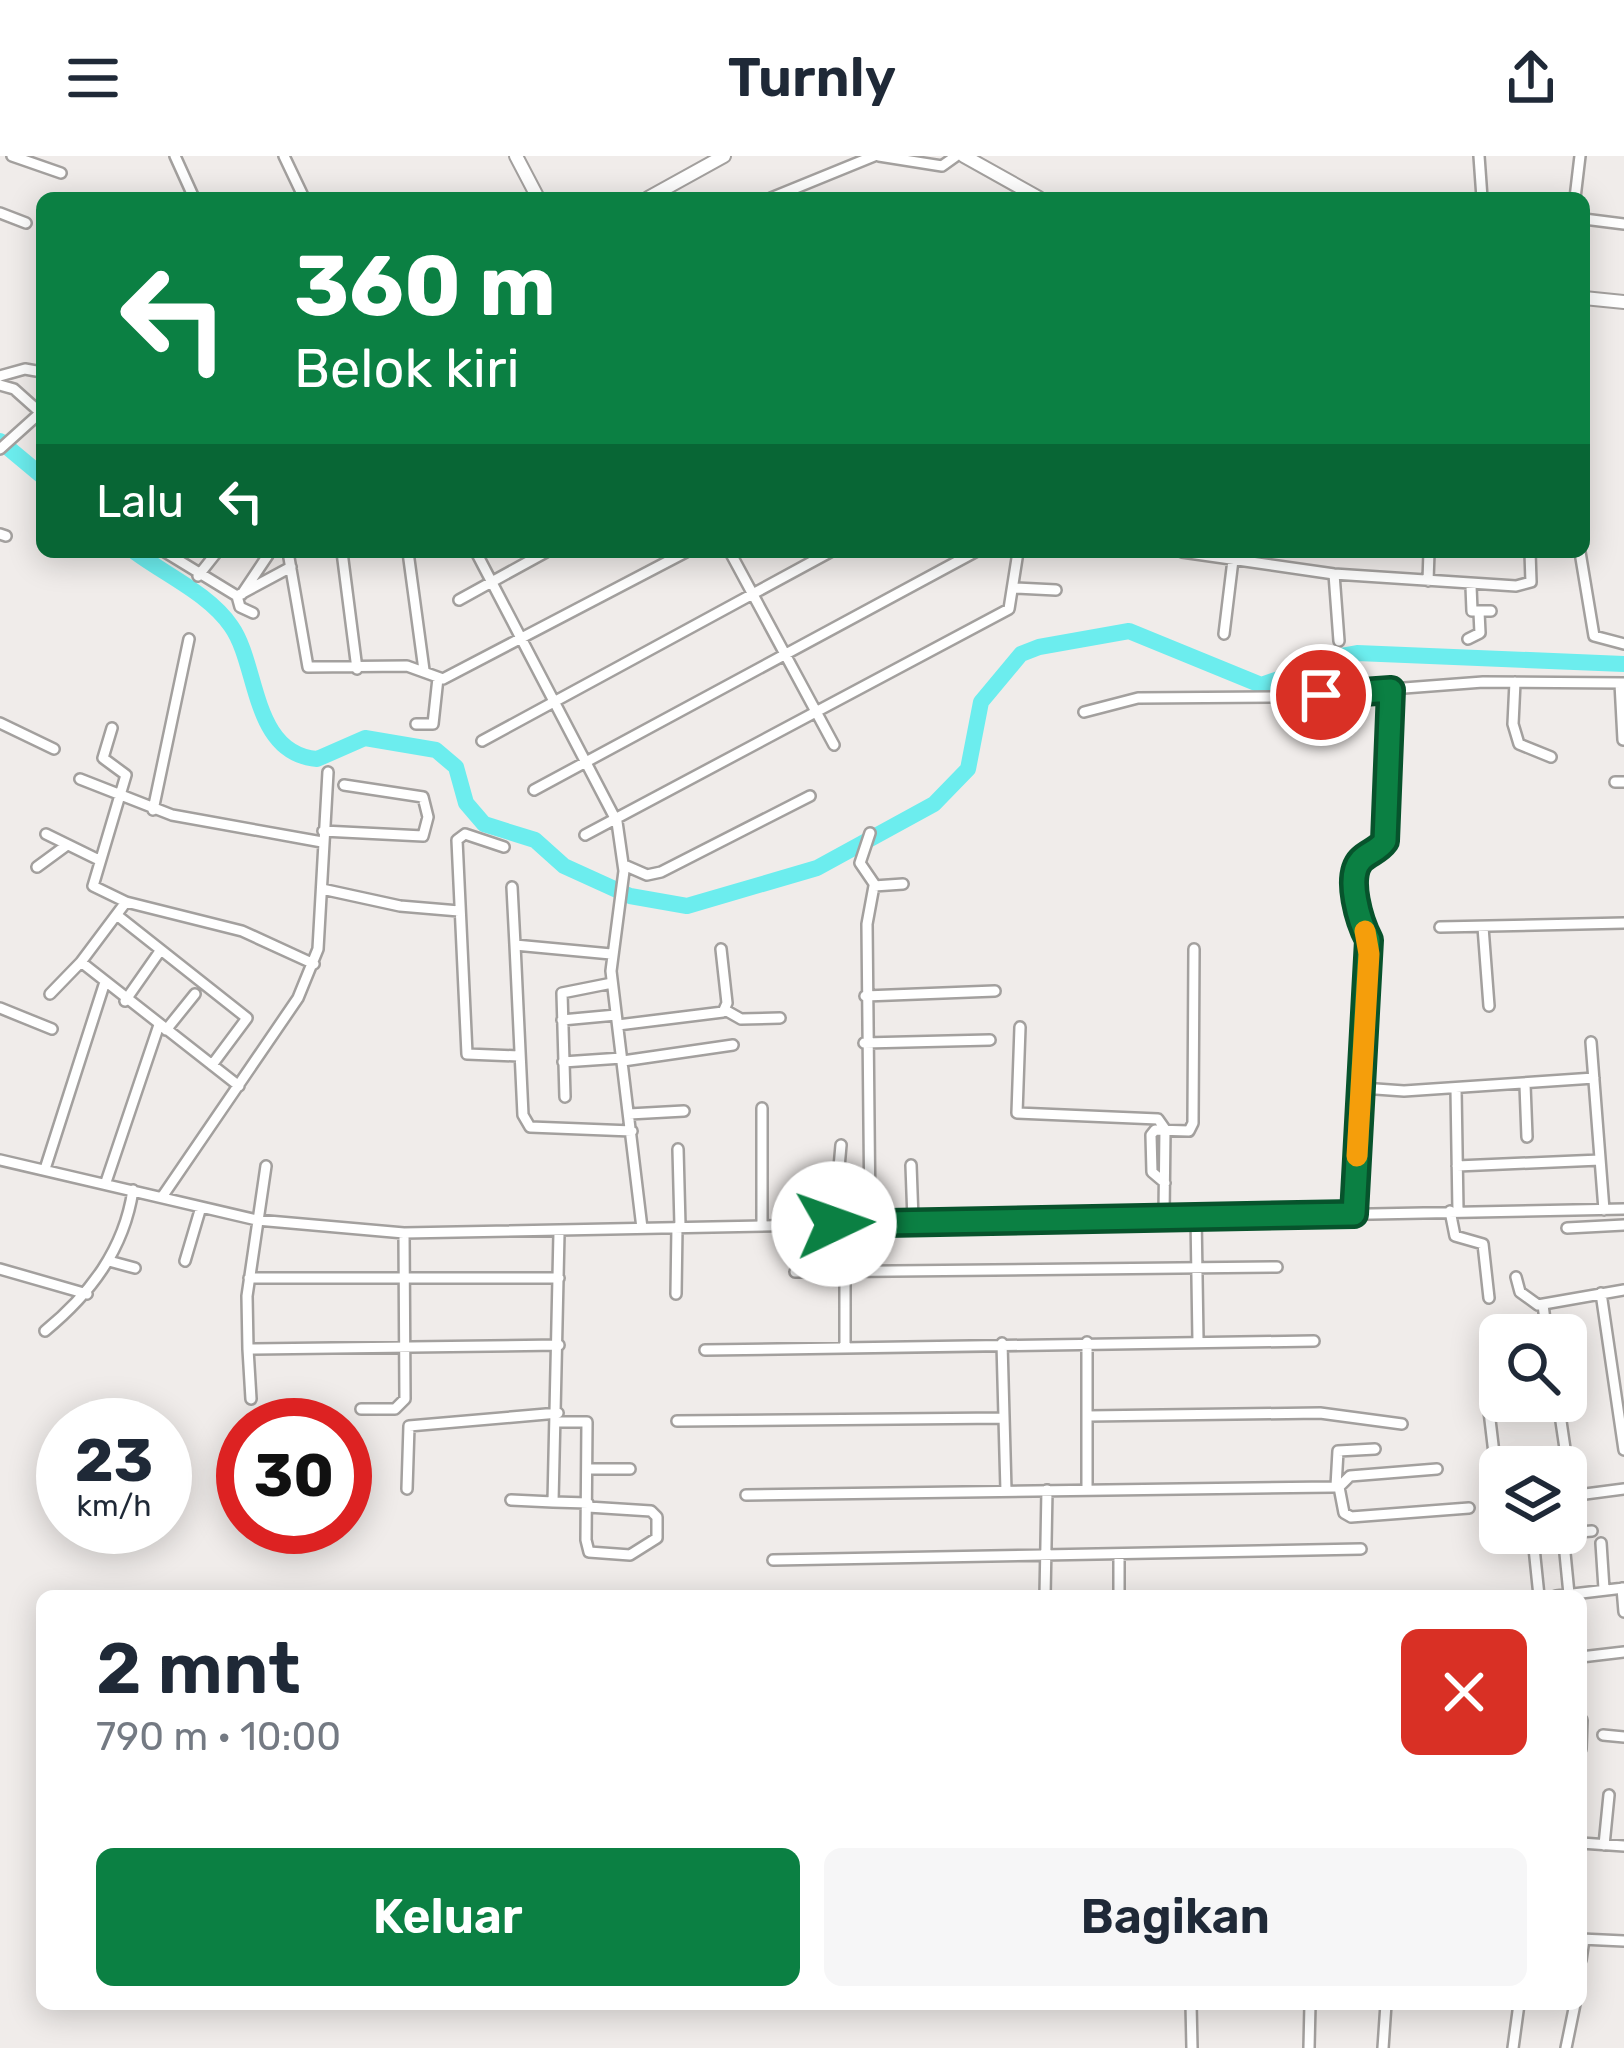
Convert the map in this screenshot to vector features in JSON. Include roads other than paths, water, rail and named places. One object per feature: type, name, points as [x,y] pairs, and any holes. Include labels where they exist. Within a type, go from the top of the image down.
[{"type":"street","points":[[12,156],[61,173]]},
{"type":"street","points":[[175,156],[191,192]]},
{"type":"street","points":[[284,156],[301,192]]},
{"type":"street","points":[[516,156],[535,192]]},
{"type":"street","points":[[659,192],[724,156]]},
{"type":"street","points":[[786,192],[876,156],[942,166],[960,156],[1028,192]]},
{"type":"street","points":[[1479,156],[1482,192]]},
{"type":"street","points":[[1576,192],[1580,156]]},
{"type":"street","points":[[0,213],[26,223]]},
{"type":"street","points":[[1590,221],[1624,224]]},
{"type":"street","points":[[1590,299],[1624,302]]},
{"type":"street","points":[[0,376],[36,371]]},
{"type":"street","points":[[0,385],[14,389],[36,409]]},
{"type":"street","points":[[3,446],[36,418]]},
{"type":"street","points":[[173,558],[239,595]]},
{"type":"street","points":[[198,576],[212,558]]},
{"type":"street","points":[[253,614],[240,607],[239,595],[266,558]]},
{"type":"street","points":[[289,558],[304,662],[318,670],[424,670],[438,678],[451,677],[675,558]]},
{"type":"street","points":[[343,558],[357,669]]},
{"type":"street","points":[[409,558],[424,670]]},
{"type":"street","points":[[479,558],[616,822],[624,868],[610,954],[642,1228]]},
{"type":"street","points":[[459,600],[535,558]]},
{"type":"street","points":[[733,558],[834,745]]},
{"type":"street","points":[[482,741],[819,558]]},
{"type":"street","points":[[534,790],[965,558]]},
{"type":"street","points":[[585,835],[1003,614],[1012,607],[1018,558]]},
{"type":"street","points":[[1224,634],[1238,558],[1334,574],[1471,586],[1528,585],[1530,558]]},
{"type":"street","points":[[1268,566],[1269,558]]},
{"type":"street","points":[[1428,580],[1429,558]]},
{"type":"street","points":[[1581,558],[1594,636],[1624,644]]},
{"type":"street","points":[[239,595],[291,567]]},
{"type":"street","points":[[1334,574],[1339,640]]},
{"type":"street","points":[[1468,639],[1480,633],[1485,612],[1472,611],[1471,586]]},
{"type":"street","points":[[1015,588],[1056,590]]},
{"type":"street","points":[[154,810],[189,639]]},
{"type":"street","points":[[416,724],[434,722],[438,678]]},
{"type":"street","points":[[1515,682],[1513,724],[1519,744],[1552,757]]},
{"type":"street","points":[[1084,712],[1138,698],[1515,682],[1622,683],[1623,740]]},
{"type":"street","points":[[1354,1214],[1369,940],[1362,928],[1355,878],[1359,862],[1385,841],[1391,690]]},
{"type":"street","points":[[0,723],[54,749]]},
{"type":"street","points":[[112,728],[103,758],[126,771],[97,859],[93,886],[126,902],[221,924],[314,964]]},
{"type":"street","points":[[162,1197],[303,990],[314,964],[328,772]]},
{"type":"street","points":[[80,779],[154,810],[322,836],[423,836],[428,817],[423,797],[344,785]]},
{"type":"street","points":[[624,868],[646,875],[661,872],[811,796]]},
{"type":"street","points":[[870,832],[860,862],[875,885],[867,924],[864,1043],[870,1221]]},
{"type":"street","points":[[504,847],[465,834],[458,840],[467,1054],[519,1056]]},
{"type":"street","points":[[46,835],[97,859]]},
{"type":"street","points":[[37,867],[67,845]]},
{"type":"street","points":[[875,885],[903,884]]},
{"type":"street","points":[[512,887],[519,1056],[528,1126],[632,1131]]},
{"type":"street","points":[[322,889],[400,906],[459,911]]},
{"type":"street","points":[[50,994],[126,902]]},
{"type":"street","points":[[118,916],[247,1018],[212,1065]]},
{"type":"street","points":[[1440,928],[1624,923]]},
{"type":"street","points":[[1483,926],[1489,1006]]},
{"type":"street","points":[[514,945],[610,954]]},
{"type":"street","points":[[721,950],[725,1010]]},
{"type":"street","points":[[1164,1215],[1165,1183],[1152,1172],[1151,1135],[1165,1129],[1189,1131],[1193,1123],[1194,950]]},
{"type":"street","points":[[125,1001],[160,951]]},
{"type":"street","points":[[81,962],[104,985],[239,1086]]},
{"type":"street","points":[[565,1096],[563,991],[612,983]]},
{"type":"street","points":[[45,1168],[104,985]]},
{"type":"street","points":[[865,996],[995,991]]},
{"type":"street","points":[[106,1182],[162,1028],[195,994]]},
{"type":"street","points":[[0,1008],[52,1029]]},
{"type":"street","points":[[562,1020],[725,1010],[741,1019],[780,1018]]},
{"type":"street","points":[[1020,1027],[1018,1113],[1158,1119],[1165,1129]]},
{"type":"street","points":[[864,1043],[989,1040]]},
{"type":"street","points":[[1591,1042],[1604,1210]]},
{"type":"street","points":[[563,1062],[733,1045]]},
{"type":"street","points":[[1361,1088],[1456,1089],[1594,1078]]},
{"type":"street","points":[[1525,1084],[1527,1137]]},
{"type":"street","points":[[1456,1089],[1455,1236],[1484,1244],[1489,1298]]},
{"type":"street","points":[[762,1108],[762,1225]]},
{"type":"street","points":[[629,1114],[684,1111]]},
{"type":"street","points":[[841,1145],[845,1347]]},
{"type":"street","points":[[676,1294],[678,1149]]},
{"type":"street","points":[[0,1160],[257,1220],[404,1233],[1624,1209]]},
{"type":"street","points":[[1457,1166],[1600,1160]]},
{"type":"street","points":[[910,1165],[913,1220]]},
{"type":"street","points":[[251,1398],[249,1278],[266,1166]]},
{"type":"street","points":[[45,1331],[87,1294],[109,1261],[133,1190]]},
{"type":"street","points":[[185,1261],[201,1207]]},
{"type":"street","points":[[1196,1215],[1198,1340]]},
{"type":"street","points":[[1567,1228],[1624,1225]]},
{"type":"street","points":[[372,1408],[403,1404],[404,1233]]},
{"type":"street","points":[[553,1502],[559,1233]]},
{"type":"street","points":[[109,1261],[134,1268]]},
{"type":"street","points":[[795,1272],[1277,1267]]},
{"type":"street","points":[[0,1269],[87,1294]]},
{"type":"street","points":[[1516,1277],[1523,1296],[1543,1305],[1624,1290]]},
{"type":"street","points":[[249,1278],[559,1278]]},
{"type":"street","points":[[1601,1293],[1624,1450]]},
{"type":"street","points":[[1543,1305],[1544,1314]]},
{"type":"street","points":[[705,1349],[1314,1341]]},
{"type":"street","points":[[1087,1342],[1087,1488]]},
{"type":"street","points":[[1002,1343],[1006,1491]]},
{"type":"street","points":[[248,1349],[560,1345]]},
{"type":"street","points":[[1088,1416],[1320,1413],[1402,1424]]},
{"type":"street","points":[[407,1489],[409,1426],[558,1417],[587,1422],[588,1505],[592,1554],[630,1555],[657,1538],[657,1517],[651,1510],[588,1505],[553,1502],[512,1500]]},
{"type":"street","points":[[676,1421],[1004,1418]]},
{"type":"street","points":[[1376,1449],[1338,1451],[1344,1513],[1351,1517],[1469,1508]]},
{"type":"street","points":[[587,1469],[630,1469]]},
{"type":"street","points":[[746,1495],[1338,1487],[1353,1475],[1437,1469]]},
{"type":"street","points":[[1587,1494],[1624,1489]]},
{"type":"street","points":[[1045,1590],[1047,1490]]},
{"type":"street","points":[[1587,1531],[1592,1531]]},
{"type":"street","points":[[1601,1544],[1604,1589]]},
{"type":"street","points":[[773,1560],[1361,1549]]},
{"type":"street","points":[[1119,1554],[1119,1590]]},
{"type":"street","points":[[1535,1554],[1538,1590]]},
{"type":"street","points":[[1566,1554],[1569,1590]]},
{"type":"street","points":[[1587,1591],[1623,1588],[1624,1612]]},
{"type":"street","points":[[1587,1656],[1624,1652]]},
{"type":"street","points":[[1603,1735],[1624,1737]]},
{"type":"street","points":[[1604,1845],[1609,1796]]},
{"type":"street","points":[[1587,1844],[1624,1846]]},
{"type":"street","points":[[1587,1939],[1624,1941]]},
{"type":"street","points":[[1191,2010],[1192,2048]]},
{"type":"street","points":[[1309,2048],[1310,2010]]},
{"type":"street","points":[[1383,2048],[1386,2010]]},
{"type":"street","points":[[1513,2048],[1518,2010]]},
{"type":"street","points":[[1566,2048],[1574,2010]]},
{"type":"waterway","points":[[0,441],[36,471]]},
{"type":"waterway","points":[[144,558],[199,595],[231,626],[268,725],[296,753],[317,759],[365,738],[436,750],[456,767],[466,803],[484,824],[535,840],[564,866],[630,896],[687,906],[817,868],[934,804],[968,769],[981,702],[1021,654],[1039,647],[1129,631],[1261,685],[1293,674],[1307,662],[1357,653],[1624,664]]}]
